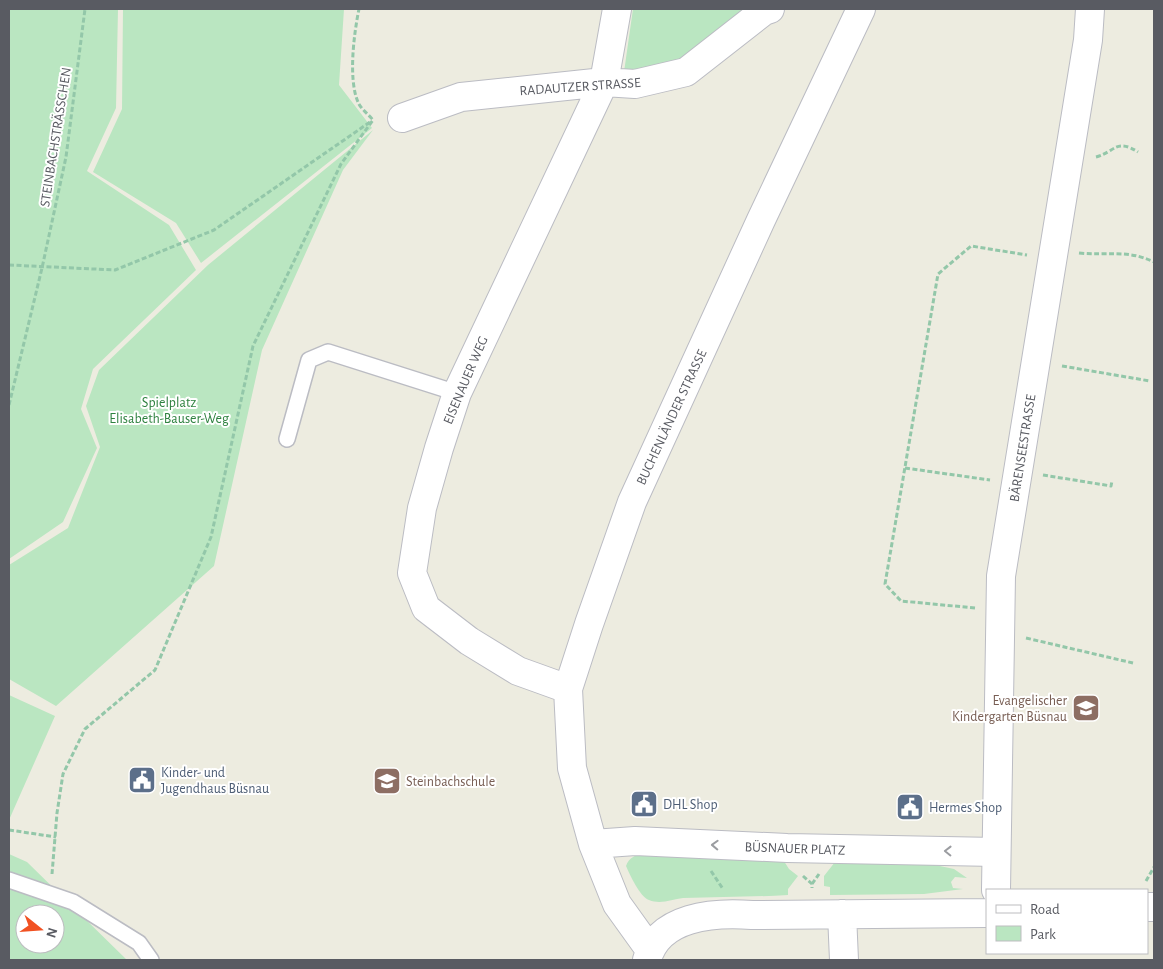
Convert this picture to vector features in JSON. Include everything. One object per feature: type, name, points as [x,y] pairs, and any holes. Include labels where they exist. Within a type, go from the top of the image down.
[{"type":"street","name":"EISENAUER WEG","points":[[568,689],[518,670],[469,641],[426,608],[412,573],[422,508],[457,392],[604,82],[617,9]]},
{"type":"street","name":"RADAUTZER STRASSE","points":[[402,118],[461,97],[604,82],[634,84],[686,72],[764,11],[770,9]]},
{"type":"street","name":"BUCHENLÄNDER STRASSE","points":[[648,955],[617,904],[593,844],[572,768],[568,689],[632,502],[761,220],[861,9]]},
{"type":"street","name":"BÄRENSEESTRASSE","points":[[996,889],[1001,576],[1027,479],[1064,255],[1090,9]]},
{"type":"street","name":"BÜSNAUER PLATZ","points":[[593,844],[635,841],[787,848],[996,852]]},
{"type":"street","points":[[648,955],[669,928],[699,916],[738,914],[752,916],[986,913]]},
{"type":"street","points":[[842,914],[844,960]]},
{"type":"lane","points":[[287,439],[309,360],[328,352],[457,392]]},
{"type":"lane","points":[[9,880],[72,902],[138,943],[152,960]]},
{"type":"path","name":"STEINBACHSTRÄSSCHEN","points":[[9,405],[66,157],[85,9]]},
{"type":"path","points":[[359,9],[355,27],[352,73],[358,103],[373,120]]},
{"type":"path","points":[[9,265],[115,270],[214,230],[373,120],[402,118]]},
{"type":"path","points":[[50,895],[63,774],[85,729],[155,670],[211,537],[252,346],[341,164],[373,120]]},
{"type":"path","points":[[1094,157],[1100,156],[1118,145],[1130,147],[1138,152]]},
{"type":"path","points":[[1000,611],[902,601],[885,584],[938,274],[971,246],[1064,255],[1130,253],[1154,262]]},
{"type":"path","points":[[1057,365],[1150,381]]},
{"type":"path","points":[[905,468],[1111,486],[1112,481]]},
{"type":"path","points":[[1022,638],[1134,663]]},
{"type":"path","points":[[9,830],[56,837]]},
{"type":"path","points":[[681,844],[712,872],[738,914]]},
{"type":"path","points":[[787,848],[794,868],[812,884],[813,915]]},
{"type":"path","points":[[1149,876],[1154,867]]},
{"type":"green space","points":[[9,9],[118,9],[116,108],[87,171],[169,225],[196,270],[93,369],[81,409],[97,448],[63,522],[9,559]]},
{"type":"green space","points":[[123,9],[344,9],[339,85],[372,128],[201,263],[176,223],[93,172],[122,109]]},
{"type":"green space","points":[[633,9],[755,9],[683,60],[624,72]]},
{"type":"green space","name":"Spielplatz Elisabeth-Bauser-Weg","points":[[373,130],[343,170],[262,350],[214,566],[56,706],[9,679],[9,565],[68,528],[100,447],[86,406],[99,370],[208,265]]},
{"type":"green space","points":[[9,695],[55,716],[9,820]]},
{"type":"green space","points":[[644,853],[680,857],[782,858],[789,869],[798,876],[788,889],[788,895],[683,898],[662,902],[653,901],[642,895],[626,866],[631,858]]},
{"type":"green space","points":[[9,854],[27,862],[127,960],[9,960]]},
{"type":"green space","points":[[835,862],[935,865],[954,869],[967,878],[955,877],[951,882],[953,888],[963,889],[924,894],[830,895],[830,887],[824,886],[824,876]]},
{"type":"place","name":"Evangelischer Kindergarten Büsnau","points":[[1086,708]]},
{"type":"place","name":"Kinder- und Jugendhaus Büsnau","points":[[142,780]]},
{"type":"place","name":"Steinbachschule","points":[[387,781]]},
{"type":"place","name":"DHL Shop","points":[[644,804]]},
{"type":"place","name":"Hermes Shop","points":[[910,807]]}]
